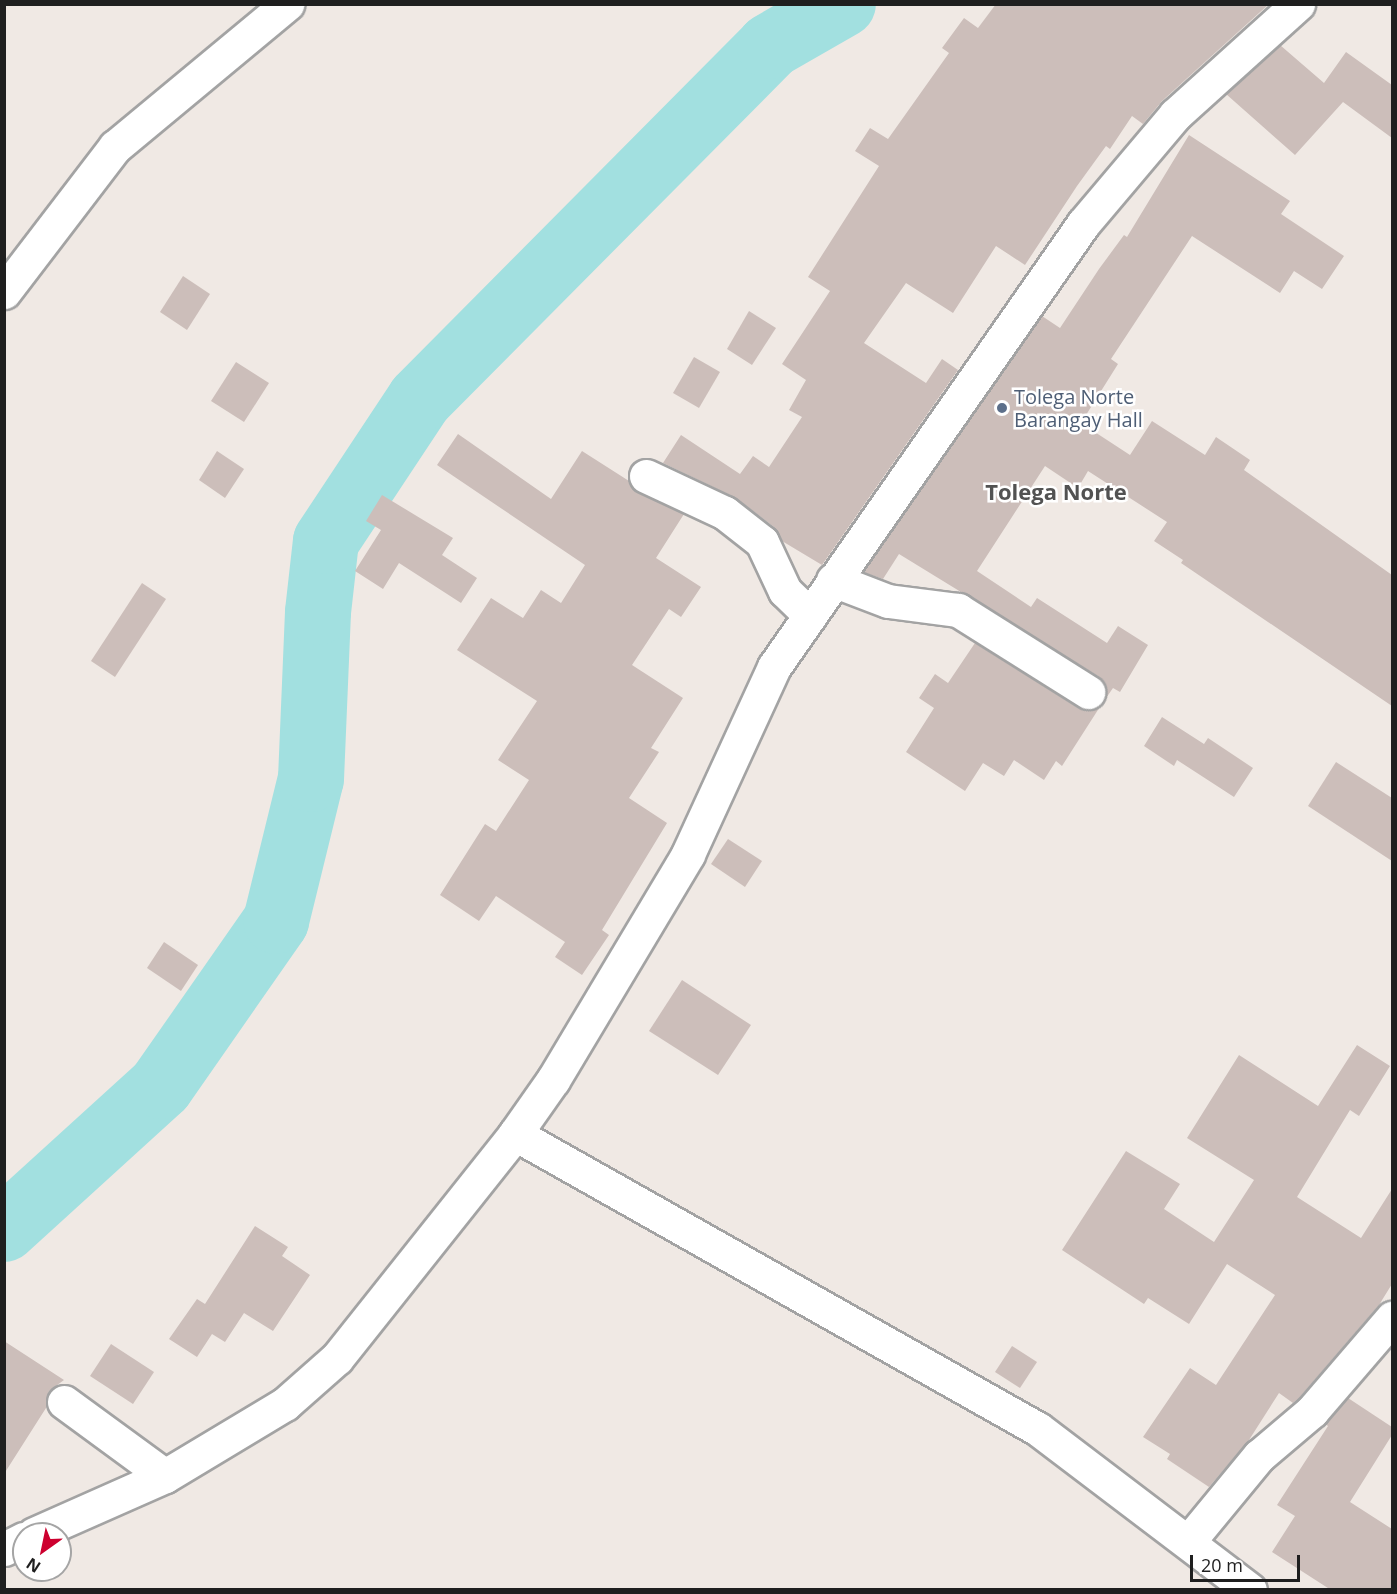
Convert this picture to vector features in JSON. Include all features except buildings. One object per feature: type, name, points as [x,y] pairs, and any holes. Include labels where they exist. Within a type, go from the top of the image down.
[{"type":"street","points":[[4,292],[115,147],[287,4]]},
{"type":"street","points":[[61,1522],[165,1476],[285,1404],[337,1358],[515,1134],[553,1080],[688,854],[774,667],[832,580],[931,447],[1083,224],[1175,115],[1298,4]]},
{"type":"street","points":[[646,476],[725,513],[762,542],[785,591],[810,615]]},
{"type":"street","points":[[832,580],[888,601],[958,610],[1088,692]]},
{"type":"street","points":[[515,1134],[1038,1429],[1250,1590]]},
{"type":"street","points":[[1188,1542],[1259,1456],[1312,1411],[1392,1318]]},
{"type":"street","points":[[64,1402],[165,1476]]},
{"type":"waterway","points":[[4,1229],[161,1086],[276,921],[311,779],[318,612],[326,541],[420,399],[770,46],[843,4]]},
{"type":"place","name":"Tolega Norte Barangay Hall","points":[[1002,408]]},
{"type":"district","name":"Tolega Norte","points":[[1056,492]]}]
